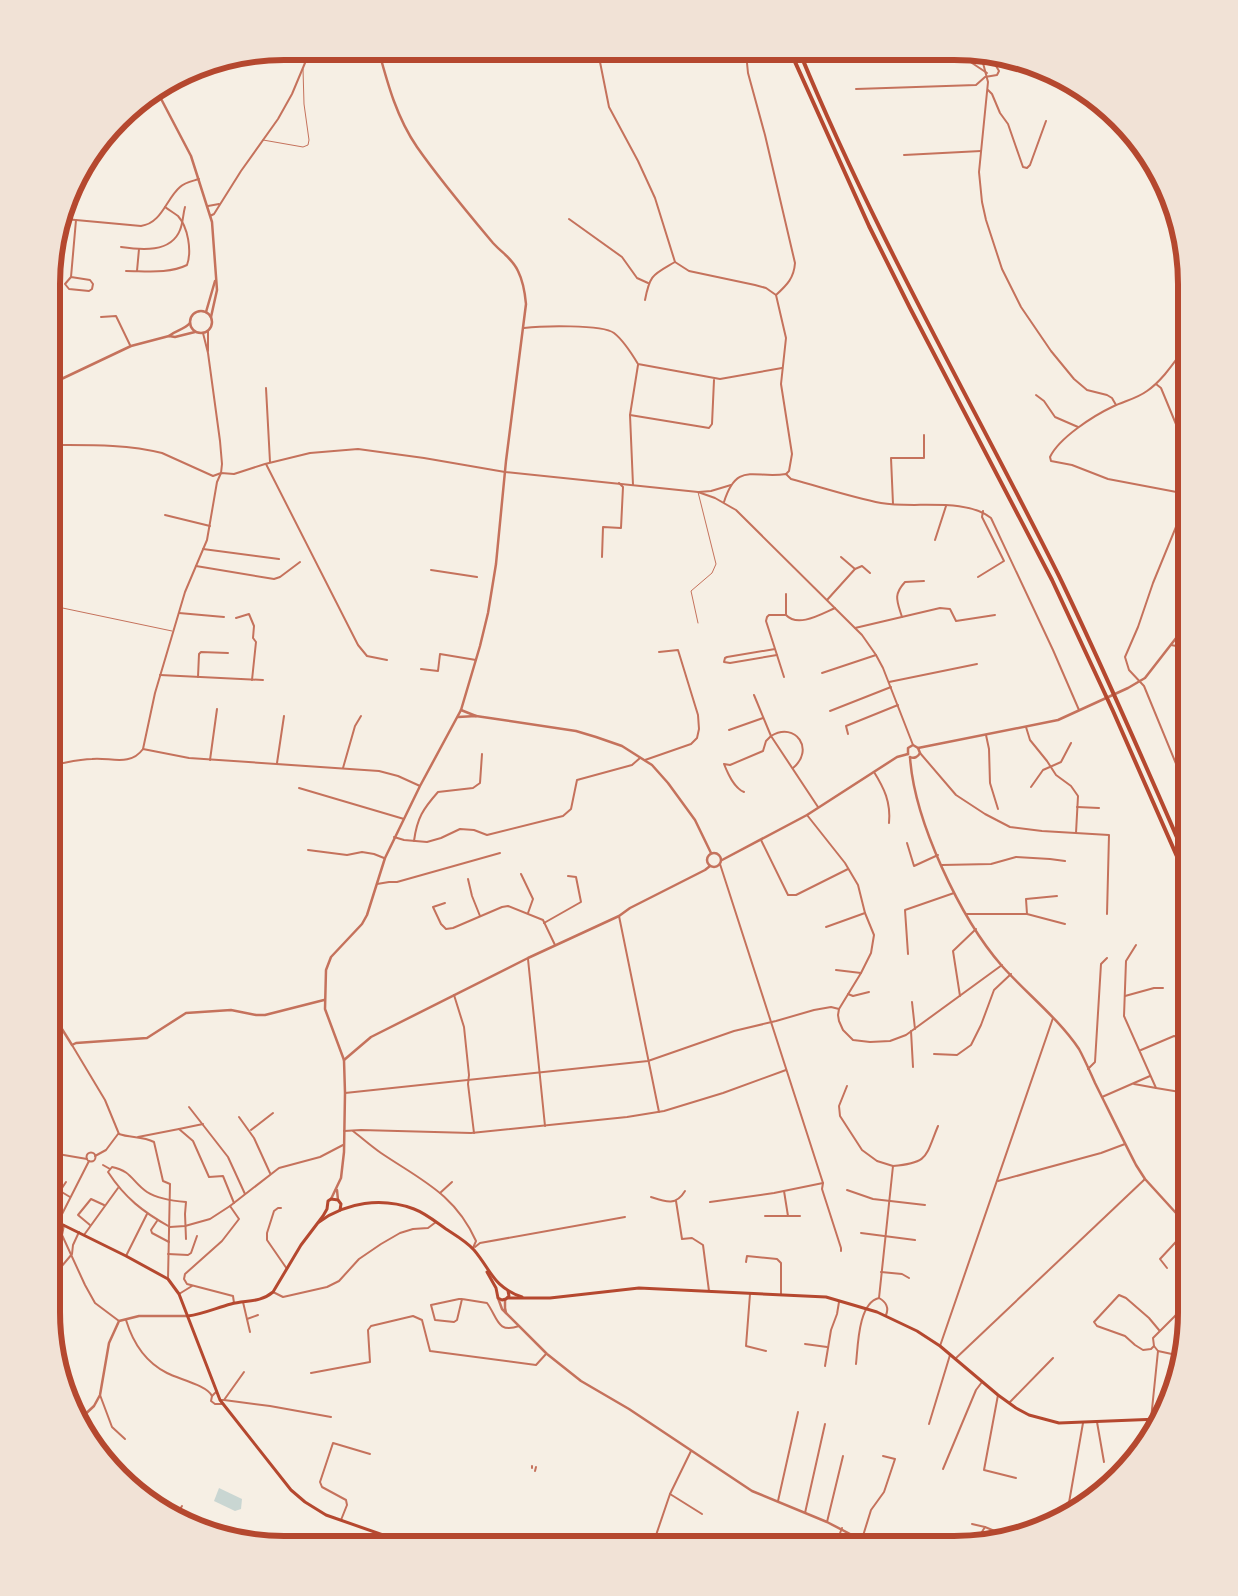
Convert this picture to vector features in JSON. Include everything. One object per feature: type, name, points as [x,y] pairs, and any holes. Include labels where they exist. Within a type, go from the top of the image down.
[{"type":"highway","points":[[794,60],[878,242],[1056,588],[1178,859]]},
{"type":"highway","points":[[803,60],[916,303],[1028,515],[1087,635],[1178,840]]},
{"type":"main road","points":[[188,1316],[201,1314],[234,1303],[266,1298],[273,1292],[301,1245],[319,1222],[327,1208],[326,1204],[331,1198],[351,1205]]},
{"type":"main road","points":[[339,1201],[341,1206],[339,1210]]},
{"type":"main road","points":[[319,1222],[331,1213],[351,1205],[377,1203],[414,1209],[436,1222],[473,1249],[504,1289],[525,1298]]},
{"type":"main road","points":[[327,1208],[331,1213]]},
{"type":"main road","points":[[60,1223],[168,1279],[179,1294],[216,1392],[291,1490],[315,1509],[386,1536]]},
{"type":"main road","points":[[485,1266],[498,1292],[498,1298],[506,1299],[550,1298],[639,1288],[819,1296],[840,1300],[886,1315],[917,1330],[940,1346],[998,1395],[1029,1415],[1058,1423],[1151,1419]]},
{"type":"main road","points":[[498,1292],[504,1289]]},
{"type":"main road","points":[[506,1299],[508,1291]]},
{"type":"street","points":[[210,216],[214,214],[264,140],[287,102],[306,60]]},
{"type":"street","points":[[331,1198],[341,1178],[345,1093],[344,1060],[326,1014],[324,1000],[328,963],[338,948],[362,924],[367,916],[384,858],[461,710],[488,613],[494,577],[505,472],[524,328],[525,295],[518,271],[511,259],[495,245],[416,145],[390,92],[381,60]]},
{"type":"street","points":[[600,60],[609,107],[638,161],[655,198],[675,262],[688,271],[756,285],[766,288],[776,295],[786,338],[781,384],[792,448],[789,470],[786,474]]},
{"type":"street","points":[[747,60],[748,73],[765,135],[795,264],[795,274],[787,286],[776,295]]},
{"type":"street","points":[[861,62],[931,60]]},
{"type":"street","points":[[967,60],[988,75],[997,75],[999,71],[995,64]]},
{"type":"street","points":[[981,62],[988,75],[988,90],[980,185],[986,220],[1002,269],[1020,307],[1051,351],[1080,385],[1087,390],[1107,395],[1112,398],[1116,406]]},
{"type":"street","points":[[856,89],[976,84],[988,75]]},
{"type":"street","points":[[988,90],[1008,124],[1024,167],[1027,168],[1030,165],[1046,121]]},
{"type":"street","points":[[60,381],[130,346],[169,336],[195,332],[203,333],[212,326],[211,317],[217,290],[213,227],[191,156],[160,97]]},
{"type":"street","points":[[904,155],[982,151]]},
{"type":"street","points":[[70,219],[141,226],[151,223],[180,186],[199,179]]},
{"type":"street","points":[[208,206],[219,204]]},
{"type":"street","points":[[126,271],[160,271],[181,268],[187,265],[189,259],[186,231],[178,216],[165,207]]},
{"type":"street","points":[[121,248],[139,249],[165,246],[173,241],[180,231],[185,207]]},
{"type":"street","points":[[569,219],[622,256],[637,278],[648,283]]},
{"type":"street","points":[[71,277],[90,280],[94,284],[92,289],[89,291],[69,289],[66,284],[71,277],[76,220]]},
{"type":"street","points":[[137,271],[139,249]]},
{"type":"street","points":[[645,300],[648,283],[653,275],[675,262]]},
{"type":"street","points":[[206,312],[215,279]]},
{"type":"street","points":[[169,336],[183,330],[190,323],[196,312],[206,312],[211,317]]},
{"type":"street","points":[[101,317],[116,316],[130,346]]},
{"type":"street","points":[[190,323],[195,332]]},
{"type":"street","points":[[524,328],[578,327],[607,330],[615,334],[638,364],[714,379],[782,368]]},
{"type":"street","points":[[208,331],[210,341],[208,353]]},
{"type":"street","points":[[60,764],[92,759],[132,759],[143,749],[160,675],[173,631],[185,592],[203,549],[210,526],[217,482],[221,473],[220,441],[208,353],[203,333]]},
{"type":"street","points":[[1178,356],[1156,384],[1136,399],[1116,406],[1079,427],[1056,448],[1050,457],[1051,461],[1072,465],[1108,479],[1178,492]]},
{"type":"street","points":[[633,485],[630,415],[638,364]]},
{"type":"street","points":[[630,415],[709,428],[712,424],[714,379]]},
{"type":"street","points":[[1156,384],[1161,388],[1178,429]]},
{"type":"street","points":[[266,388],[270,462]]},
{"type":"street","points":[[1036,395],[1044,401],[1056,417],[1079,427]]},
{"type":"street","points":[[893,504],[891,458],[924,458],[924,435]]},
{"type":"street","points":[[60,445],[105,445],[153,450],[213,476],[221,473],[234,474],[270,462],[310,453],[358,449],[505,472],[698,492],[711,491],[731,485]]},
{"type":"street","points":[[265,464],[358,645],[367,656],[387,660]]},
{"type":"street","points":[[724,502],[731,485],[737,478],[744,475],[786,474],[791,479],[883,503],[946,506],[976,509],[983,512],[991,518],[1079,710]]},
{"type":"street","points":[[602,557],[603,527],[621,528],[623,488],[619,483]]},
{"type":"street","points":[[698,492],[724,502],[736,510],[855,628],[876,655],[889,682],[913,745],[918,748],[920,753],[956,795],[985,814],[1010,827],[1109,835],[1107,914]]},
{"type":"street","points":[[935,540],[946,506]]},
{"type":"street","points":[[978,577],[1004,561],[982,518],[983,512]]},
{"type":"street","points":[[165,515],[210,526]]},
{"type":"street","points":[[1178,522],[1125,657],[1129,670],[1139,683],[1144,686],[1178,769]]},
{"type":"street","points":[[203,549],[279,559]]},
{"type":"street","points":[[841,557],[855,570]]},
{"type":"street","points":[[196,566],[274,579],[280,577],[300,562]]},
{"type":"street","points":[[827,600],[855,570],[862,566],[870,573]]},
{"type":"street","points":[[431,570],[478,577]]},
{"type":"street","points":[[902,617],[896,596],[898,590],[905,582],[924,581]]},
{"type":"street","points":[[786,594],[786,615],[791,620],[799,622],[835,608]]},
{"type":"street","points":[[855,628],[940,608],[950,609],[956,621],[995,615]]},
{"type":"street","points":[[179,613],[224,617]]},
{"type":"street","points":[[236,618],[249,614],[254,626],[253,638],[256,642],[252,680]]},
{"type":"street","points":[[784,677],[766,621],[769,615],[786,615]]},
{"type":"street","points":[[918,748],[1058,720],[1139,683],[1178,636]]},
{"type":"street","points":[[1171,645],[1178,646]]},
{"type":"street","points":[[775,649],[727,657],[724,662],[730,663],[777,654]]},
{"type":"street","points":[[644,760],[691,744],[697,738],[699,729],[698,716],[678,650],[659,652]]},
{"type":"street","points":[[198,677],[199,654],[202,652],[228,653]]},
{"type":"street","points":[[421,668],[438,671],[440,654],[476,660]]},
{"type":"street","points":[[822,673],[876,655]]},
{"type":"street","points":[[889,682],[977,664]]},
{"type":"street","points":[[160,675],[263,680]]},
{"type":"street","points":[[830,711],[891,687]]},
{"type":"street","points":[[754,695],[771,736],[818,807]]},
{"type":"street","points":[[848,734],[846,726],[898,705]]},
{"type":"street","points":[[210,760],[217,709]]},
{"type":"street","points":[[461,710],[476,716]]},
{"type":"street","points":[[276,764],[284,716]]},
{"type":"street","points":[[343,768],[355,726],[361,716]]},
{"type":"street","points":[[458,717],[476,716],[571,731],[596,736],[622,746],[652,765],[668,783],[695,820],[711,853]]},
{"type":"street","points":[[728,730],[763,718]]},
{"type":"street","points":[[1026,726],[1030,740],[1056,775],[1071,786],[1078,796],[1076,833]]},
{"type":"street","points":[[744,792],[738,790],[724,764],[730,765],[763,751],[766,741],[778,732],[784,731],[793,734],[800,740],[802,755],[799,762],[793,768]]},
{"type":"street","points":[[986,734],[989,749],[990,783],[998,809]]},
{"type":"street","points":[[1031,786],[1043,770],[1061,762],[1071,743]]},
{"type":"street","points":[[913,745],[908,748],[916,795],[954,894],[1002,965],[1054,1018],[1079,1050],[1145,1178],[1178,1215]]},
{"type":"street","points":[[143,749],[210,760],[379,771],[398,776],[420,786]]},
{"type":"street","points":[[344,1060],[370,1037],[528,958],[619,916],[630,908],[710,866],[716,867],[722,860],[806,815],[897,758],[909,755],[916,757],[920,753]]},
{"type":"street","points":[[414,841],[416,825],[422,811],[438,792],[474,788],[480,783],[482,754]]},
{"type":"street","points":[[394,837],[427,842],[442,838],[460,829],[474,830],[487,835],[563,816],[571,809],[578,780],[632,765],[640,757]]},
{"type":"street","points":[[874,772],[886,792],[890,813],[889,823]]},
{"type":"street","points":[[299,788],[404,819]]},
{"type":"street","points":[[1077,807],[1099,808]]},
{"type":"street","points":[[806,815],[848,869],[858,885],[865,913],[874,935],[871,953],[839,1009],[839,1021],[843,1030],[852,1040],[870,1042],[890,1041],[899,1038],[915,1029],[1002,965]]},
{"type":"street","points":[[760,840],[788,895],[796,895],[848,869]]},
{"type":"street","points":[[906,843],[914,866],[938,855]]},
{"type":"street","points":[[308,850],[347,855],[362,852],[384,858]]},
{"type":"street","points":[[376,884],[397,882],[500,853]]},
{"type":"street","points":[[711,853],[718,854],[722,860]]},
{"type":"street","points":[[710,866],[707,858],[711,853]]},
{"type":"street","points":[[942,866],[991,864],[1016,857],[1065,862]]},
{"type":"street","points":[[720,864],[823,1183],[822,1190],[841,1248],[840,1252]]},
{"type":"street","points":[[521,874],[533,899],[528,913]]},
{"type":"street","points":[[544,923],[581,902],[576,877],[568,876]]},
{"type":"street","points":[[468,879],[480,916]]},
{"type":"street","points":[[908,954],[905,910],[954,894]]},
{"type":"street","points":[[1027,914],[1026,899],[1057,896]]},
{"type":"street","points":[[445,904],[433,907],[441,924],[446,928],[452,928],[504,906],[541,919],[556,946]]},
{"type":"street","points":[[826,927],[865,913]]},
{"type":"street","points":[[966,914],[1027,914],[1065,924]]},
{"type":"street","points":[[619,916],[659,1112]]},
{"type":"street","points":[[960,996],[953,951],[976,929]]},
{"type":"street","points":[[1136,945],[1126,961],[1124,1016],[1156,1088]]},
{"type":"street","points":[[528,958],[545,1126]]},
{"type":"street","points":[[1088,1069],[1095,1062],[1101,964],[1107,958]]},
{"type":"street","points":[[836,970],[861,973]]},
{"type":"street","points":[[934,1054],[957,1054],[970,1045],[981,1025],[994,990],[1010,974]]},
{"type":"street","points":[[1125,996],[1154,988],[1163,988]]},
{"type":"street","points":[[848,994],[853,996],[869,992]]},
{"type":"street","points":[[454,995],[464,1027],[474,1133]]},
{"type":"street","points":[[72,1045],[76,1043],[147,1038],[186,1013],[231,1010],[265,1015],[324,1000]]},
{"type":"street","points":[[912,1002],[915,1029]]},
{"type":"street","points":[[345,1093],[648,1060],[734,1030],[814,1010],[831,1007],[839,1009]]},
{"type":"street","points":[[940,1346],[1054,1018]]},
{"type":"street","points":[[60,1024],[104,1100],[119,1134]]},
{"type":"street","points":[[911,1031],[913,1068]]},
{"type":"street","points":[[1140,1050],[1174,1036],[1178,1037]]},
{"type":"street","points":[[344,1131],[474,1133],[627,1117],[659,1112],[723,1093],[786,1070]]},
{"type":"street","points":[[1102,1097],[1150,1076]]},
{"type":"street","points":[[1132,1084],[1178,1092]]},
{"type":"street","points":[[847,1086],[839,1106],[840,1116],[862,1150],[876,1161],[893,1166],[919,1162],[926,1157],[938,1126]]},
{"type":"street","points":[[189,1108],[228,1157],[245,1194]]},
{"type":"street","points":[[250,1131],[272,1113]]},
{"type":"street","points":[[239,1118],[250,1131],[270,1174]]},
{"type":"street","points":[[138,1137],[203,1124]]},
{"type":"street","points":[[179,1129],[193,1141],[209,1177],[222,1176],[234,1203]]},
{"type":"street","points":[[353,1131],[440,1193],[461,1214],[476,1241],[473,1249]]},
{"type":"street","points":[[119,1134],[154,1142],[162,1181],[170,1184],[168,1279]]},
{"type":"street","points":[[60,1218],[90,1154],[95,1156],[106,1150],[119,1134]]},
{"type":"street","points":[[998,1181],[1126,1144]]},
{"type":"street","points":[[111,1168],[108,1172],[118,1187],[128,1199],[147,1214],[170,1227],[185,1226],[210,1219],[282,1167],[320,1157],[344,1145]]},
{"type":"street","points":[[60,1155],[94,1160],[99,1163]]},
{"type":"street","points":[[94,1160],[95,1156]]},
{"type":"street","points":[[103,1165],[122,1169],[149,1193],[171,1200],[186,1202],[186,1239]]},
{"type":"street","points":[[879,1298],[893,1166]]},
{"type":"street","points":[[955,1359],[1145,1178]]},
{"type":"street","points":[[66,1182],[60,1191],[71,1197]]},
{"type":"street","points":[[440,1193],[452,1182]]},
{"type":"street","points":[[710,1202],[823,1183]]},
{"type":"street","points":[[84,1234],[118,1187]]},
{"type":"street","points":[[337,1188],[339,1201]]},
{"type":"street","points":[[847,1190],[873,1199],[925,1205]]},
{"type":"street","points":[[651,1197],[664,1202],[676,1201],[685,1191]]},
{"type":"street","points":[[784,1191],[788,1216]]},
{"type":"street","points":[[90,1224],[78,1215],[91,1199],[105,1206]]},
{"type":"street","points":[[676,1201],[682,1239],[692,1238],[703,1245],[708,1291]]},
{"type":"street","points":[[230,1206],[239,1219],[222,1241],[185,1274],[184,1279],[187,1284],[192,1286],[233,1296],[234,1303]]},
{"type":"street","points":[[282,1208],[274,1211],[267,1240],[287,1269]]},
{"type":"street","points":[[126,1256],[147,1214]]},
{"type":"street","points":[[765,1216],[800,1216]]},
{"type":"street","points":[[473,1249],[480,1243],[625,1217]]},
{"type":"street","points":[[157,1220],[151,1230],[152,1233],[168,1242]]},
{"type":"street","points":[[273,1292],[283,1297],[327,1287],[339,1281],[359,1259],[381,1244],[400,1233],[413,1229],[428,1228],[436,1222]]},
{"type":"street","points":[[64,1225],[62,1235],[85,1285],[96,1303],[118,1321],[139,1316],[188,1316]]},
{"type":"street","points":[[60,1268],[72,1254],[79,1232]]},
{"type":"street","points":[[861,1233],[915,1240]]},
{"type":"street","points":[[168,1254],[188,1255],[191,1253],[197,1236]]},
{"type":"street","points":[[1167,1268],[1160,1259],[1178,1240]]},
{"type":"street","points":[[746,1262],[747,1256],[777,1259],[781,1263],[781,1295]]},
{"type":"street","points":[[882,1272],[902,1274],[909,1278]]},
{"type":"street","points":[[179,1294],[192,1286]]},
{"type":"street","points":[[750,1294],[746,1346],[766,1351]]},
{"type":"street","points":[[1154,1346],[1151,1349],[1143,1350],[1125,1336],[1097,1326],[1094,1322],[1119,1295],[1126,1298],[1149,1318],[1159,1330]]},
{"type":"street","points":[[498,1298],[502,1309],[547,1354],[581,1380],[629,1408],[752,1491],[805,1512],[857,1536]]},
{"type":"street","points":[[856,1364],[862,1319],[866,1308],[873,1300],[879,1298]]},
{"type":"street","points":[[879,1298],[887,1307],[886,1315]]},
{"type":"street","points":[[462,1299],[457,1320],[454,1322],[435,1320],[432,1304],[462,1299],[487,1303],[496,1319],[504,1328],[509,1329],[519,1326]]},
{"type":"street","points":[[506,1299],[505,1308],[507,1314]]},
{"type":"street","points":[[825,1366],[831,1330],[840,1300]]},
{"type":"street","points":[[243,1302],[250,1332]]},
{"type":"street","points":[[1174,1355],[1158,1351],[1154,1346],[1153,1338],[1178,1312]]},
{"type":"street","points":[[247,1319],[258,1315]]},
{"type":"street","points":[[311,1373],[370,1362],[368,1330],[371,1326],[414,1316],[422,1320],[430,1352],[536,1365],[547,1354]]},
{"type":"street","points":[[126,1320],[135,1342],[148,1360],[168,1374],[207,1390],[212,1396]]},
{"type":"street","points":[[85,1415],[94,1406],[100,1395],[109,1343],[118,1321]]},
{"type":"street","points":[[805,1344],[828,1347]]},
{"type":"street","points":[[1151,1418],[1158,1351]]},
{"type":"street","points":[[929,1424],[950,1355]]},
{"type":"street","points":[[1009,1403],[1053,1358]]},
{"type":"street","points":[[222,1401],[244,1372]]},
{"type":"street","points":[[943,1469],[976,1390],[982,1382]]},
{"type":"street","points":[[216,1392],[210,1398],[212,1402],[222,1401],[270,1406],[331,1417]]},
{"type":"street","points":[[100,1395],[112,1428],[125,1440]]},
{"type":"street","points":[[998,1395],[984,1470],[1016,1478]]},
{"type":"street","points":[[778,1501],[798,1412]]},
{"type":"street","points":[[1097,1422],[1104,1462]]},
{"type":"street","points":[[1069,1504],[1083,1423]]},
{"type":"street","points":[[805,1512],[825,1424]]},
{"type":"street","points":[[341,1520],[347,1505],[346,1500],[322,1487],[320,1482],[333,1443],[370,1454]]},
{"type":"street","points":[[656,1536],[670,1494],[691,1451]]},
{"type":"street","points":[[827,1522],[843,1456]]},
{"type":"street","points":[[863,1536],[871,1510],[884,1492],[895,1459],[883,1456]]},
{"type":"street","points":[[535,1471],[536,1467]]},
{"type":"street","points":[[670,1494],[702,1514]]},
{"type":"street","points":[[179,1510],[182,1506]]},
{"type":"street","points":[[972,1524],[997,1532]]},
{"type":"street","points":[[980,1534],[985,1527]]},
{"type":"street","points":[[839,1536],[842,1528]]},
{"type":"lane","points":[[264,140],[303,147],[308,146],[304,95],[305,75],[303,68]]},
{"type":"lane","points":[[698,492],[716,564],[712,573],[691,591],[698,623]]},
{"type":"lane","points":[[60,607],[173,631]]},
{"type":"shaded area","points":[[219,1488],[242,1499],[241,1509],[235,1511],[214,1501]]}]
